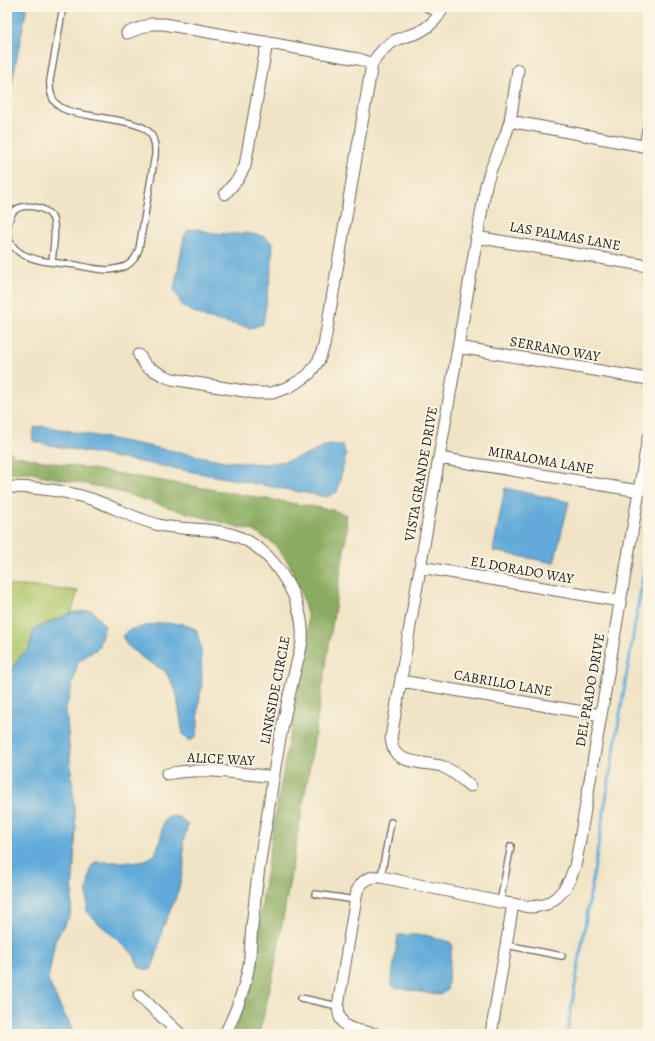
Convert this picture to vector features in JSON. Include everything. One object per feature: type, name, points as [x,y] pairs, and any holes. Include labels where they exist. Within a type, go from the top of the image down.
[{"type":"street","points":[[139,355],[146,366],[172,379],[256,394],[289,388],[304,378],[314,368],[319,360],[324,346],[372,64],[386,47],[396,40],[427,27],[439,16],[442,9],[429,7]]},
{"type":"street","points":[[127,33],[151,24],[164,24],[359,59],[372,64]]},
{"type":"street","points":[[225,194],[238,179],[245,166],[267,42]]},
{"type":"street","name":"VISTA GRANDE DRIVE","points":[[470,786],[453,772],[442,767],[406,760],[400,757],[395,753],[392,747],[392,738],[476,237],[486,185],[510,121],[518,70]]},
{"type":"street","points":[[510,121],[647,147],[648,129]]},
{"type":"street","name":"LAS PALMAS LANE","points":[[476,237],[648,266]]},
{"type":"street","name":"SERRANO WAY","points":[[458,347],[648,379]]},
{"type":"street","name":"DEL PRADO DRIVE","points":[[382,877],[530,907],[547,904],[557,897],[565,888],[575,866],[648,438]]},
{"type":"street","name":"MIRALOMA LANE","points":[[439,458],[639,491]]},
{"type":"street","name":"LINKSIDE CIRCLE","points":[[7,487],[43,488],[72,494],[92,500],[142,520],[161,525],[209,530],[240,538],[256,547],[270,559],[287,581],[295,601],[301,622],[302,639],[300,652],[282,725],[259,862],[249,964],[240,998],[225,1034]]},
{"type":"street","name":"EL DORADO WAY","points":[[420,568],[620,601]]},
{"type":"street","name":"CABRILLO LANE","points":[[401,681],[601,715]]},
{"type":"street","name":"ALICE WAY","points":[[167,774],[197,771],[274,777]]},
{"type":"street","points":[[376,1034],[351,1029],[344,1025],[338,1014],[338,1006],[357,890],[364,881],[372,877],[382,877]]},
{"type":"street","points":[[494,1033],[513,904]]},
{"type":"street","points":[[140,995],[180,1034]]},
{"type":"lane","points":[[52,262],[54,230],[52,217],[41,209],[28,206],[14,211],[10,217],[8,225],[7,232],[9,240],[19,251],[29,257],[39,260],[52,262],[110,270],[125,266],[133,261],[139,249],[156,148],[153,138],[145,128],[63,110],[54,102],[50,92],[50,80],[63,7]]},
{"type":"lane","points":[[382,877],[391,822]]},
{"type":"lane","points":[[500,902],[511,846]]},
{"type":"lane","points":[[316,894],[356,900]]},
{"type":"lane","points":[[506,945],[562,956]]},
{"type":"lane","points":[[301,998],[338,1006]]},
{"type":"green space","points":[[7,448],[15,456],[332,510],[346,515],[347,531],[311,759],[273,976],[259,1034],[233,1034],[254,972],[257,935],[274,823],[309,636],[307,614],[301,592],[290,565],[274,544],[254,531],[180,511],[110,489],[30,473],[7,473]]},
{"type":"green space","points":[[7,585],[78,591],[71,613],[34,629],[29,649],[19,658],[11,673],[7,674]]},
{"type":"water","points":[[7,7],[27,7],[7,108]]},
{"type":"water","points":[[197,229],[212,233],[245,233],[263,236],[273,243],[272,264],[263,324],[251,328],[206,318],[183,307],[174,290],[184,237],[188,230]]},
{"type":"water","points":[[44,426],[225,461],[264,464],[286,461],[309,454],[328,444],[343,445],[346,455],[337,492],[327,497],[33,441],[32,436],[35,427]]},
{"type":"water","points":[[505,488],[569,502],[554,563],[493,551]]},
{"type":"water","points":[[92,610],[105,626],[98,648],[78,662],[66,709],[76,828],[71,913],[55,941],[48,980],[75,1034],[7,1034],[7,674],[11,673],[19,658],[29,649],[34,629],[71,613]]},
{"type":"water","points":[[160,623],[182,624],[196,629],[201,649],[202,682],[198,712],[198,727],[196,736],[190,741],[183,735],[176,691],[165,671],[144,659],[127,645],[122,636],[128,630]]},
{"type":"water","points":[[169,816],[179,817],[188,824],[183,843],[184,866],[178,892],[162,930],[156,957],[151,970],[140,968],[133,954],[97,922],[87,911],[87,891],[91,867],[95,862],[141,862],[155,855],[161,837],[163,822]]},
{"type":"water","points":[[398,935],[425,935],[450,942],[453,946],[447,990],[440,995],[396,988],[391,984]]},
{"type":"waterway","points":[[567,1034],[648,546]]}]
